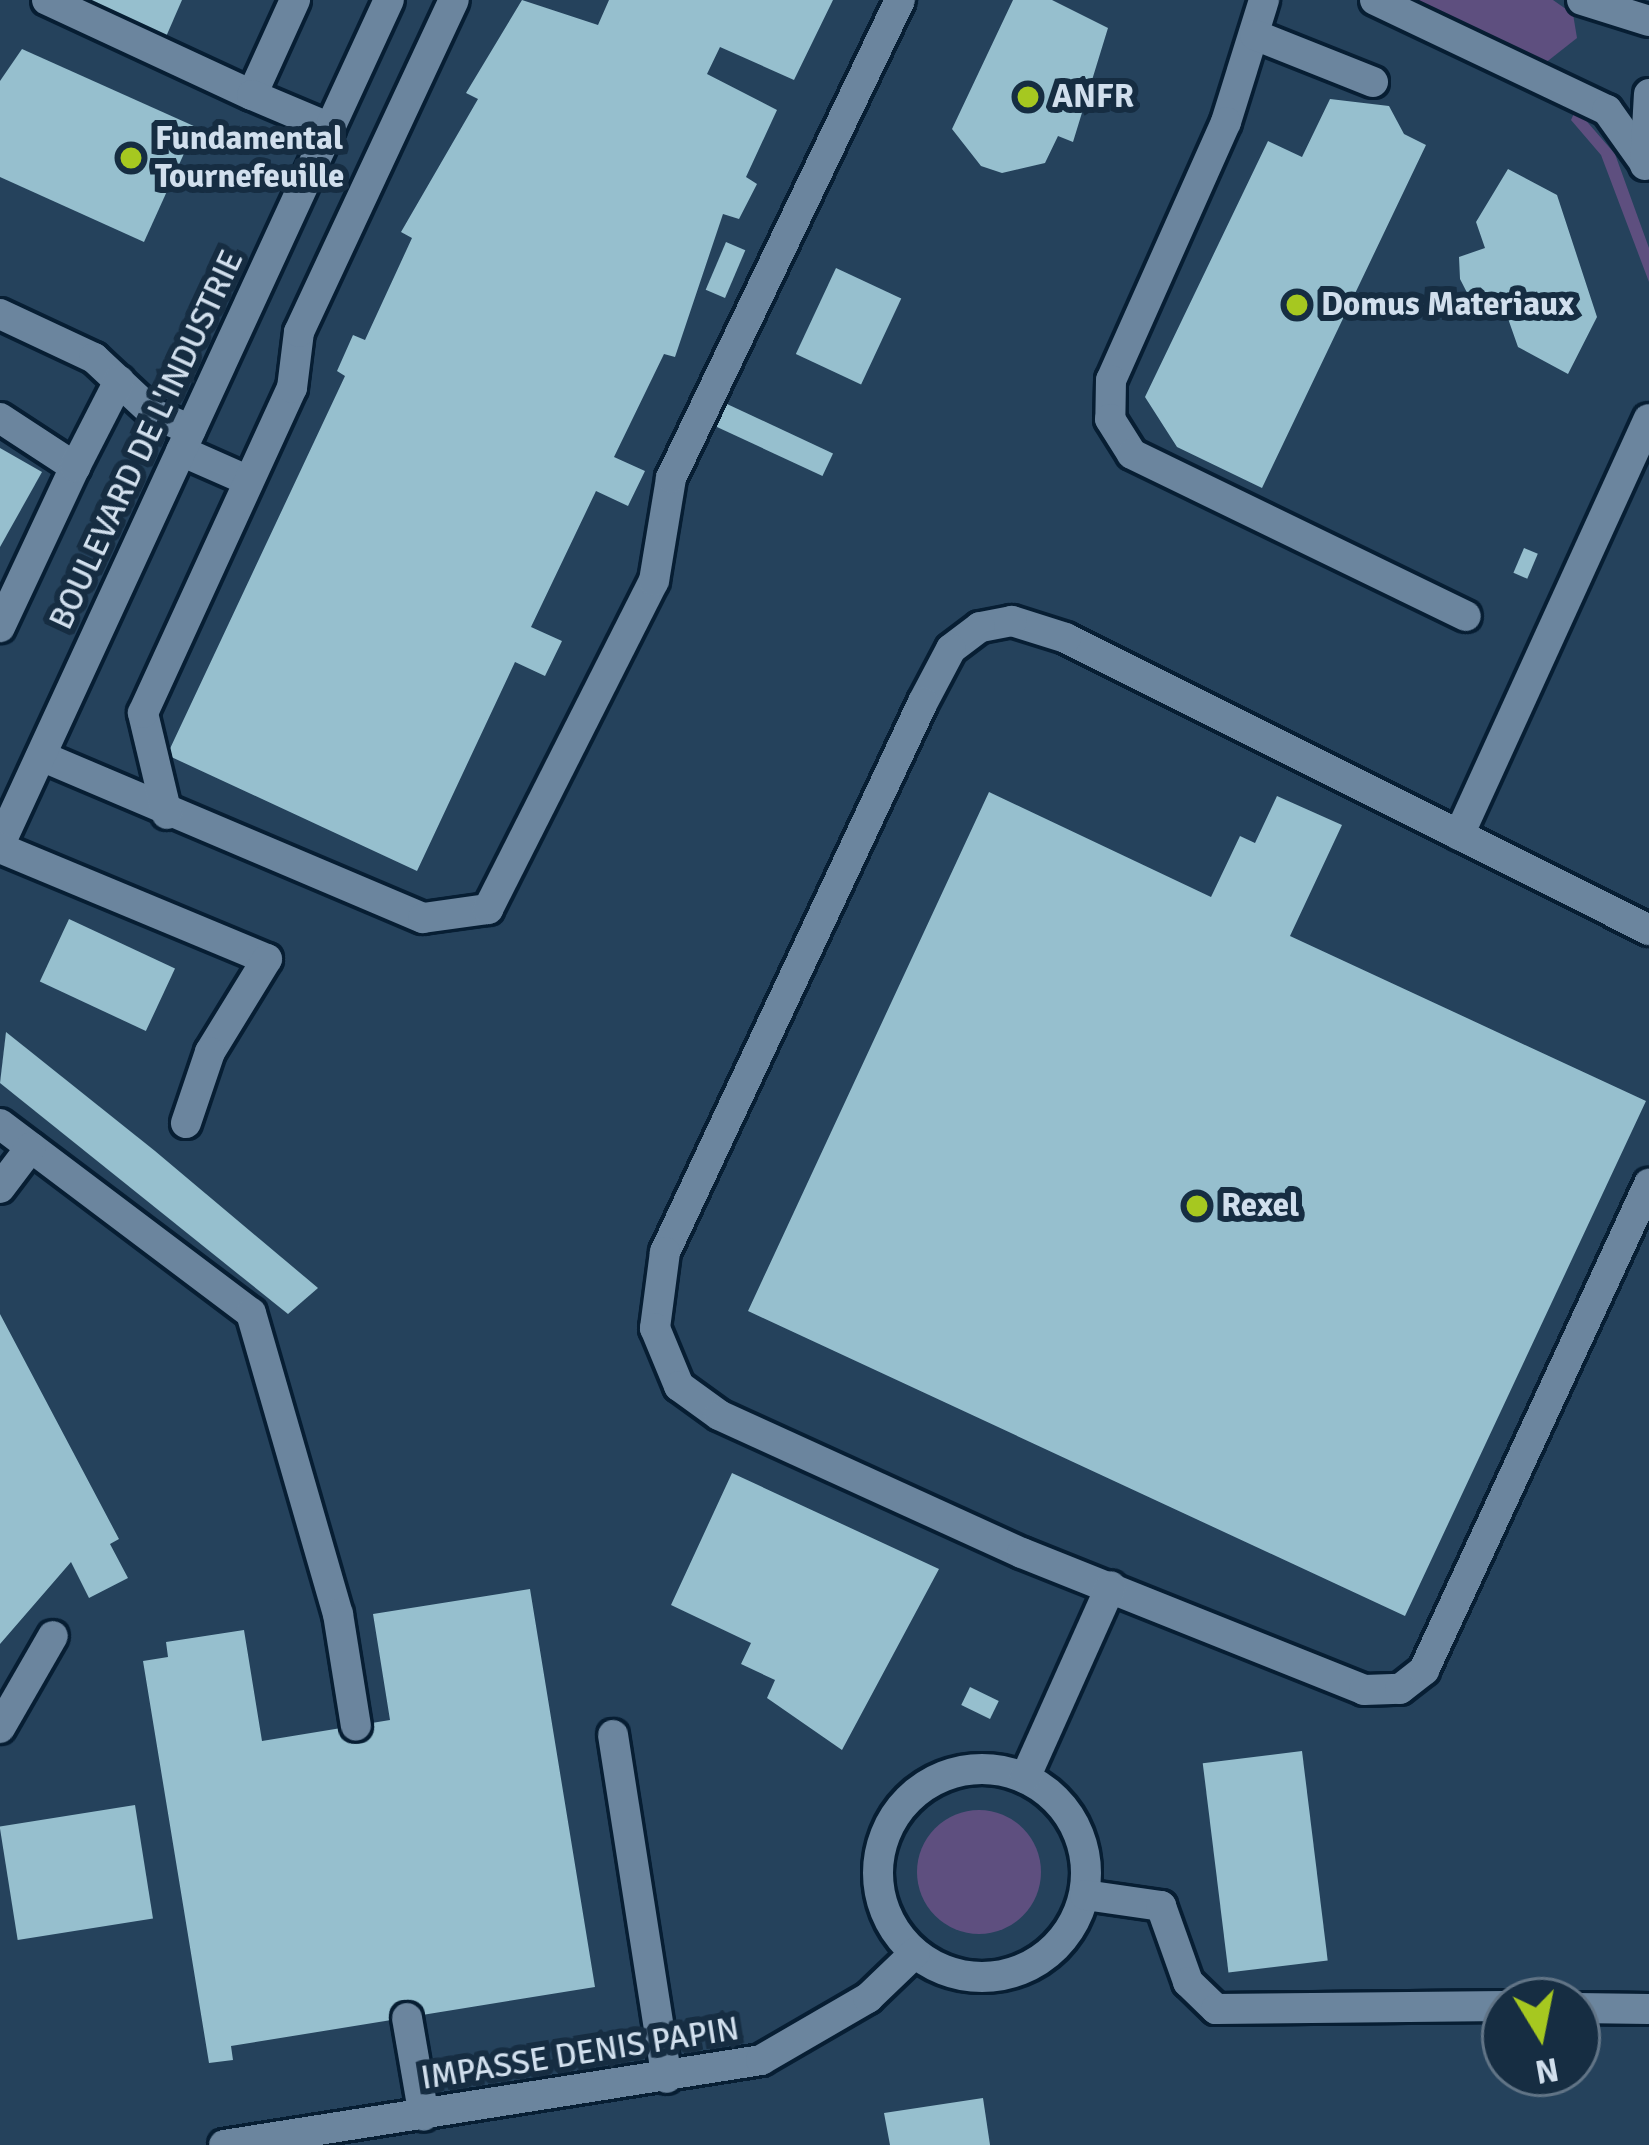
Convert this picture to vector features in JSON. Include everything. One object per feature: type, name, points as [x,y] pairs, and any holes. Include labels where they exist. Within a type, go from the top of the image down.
[{"type":"street","points":[[47,0],[330,128]]},
{"type":"street","points":[[252,95],[296,0]]},
{"type":"street","name":"BOULEVARD DE L'INDUSTRIE","points":[[0,846],[389,0]]},
{"type":"street","points":[[167,814],[142,713],[292,388],[299,332],[454,0]]},
{"type":"street","points":[[41,755],[167,814],[423,918],[488,909],[654,581],[670,478],[900,0]]},
{"type":"street","points":[[1264,0],[1256,35],[1111,380],[1110,419],[1132,454],[1466,616]]},
{"type":"street","points":[[1375,0],[1607,110],[1646,169]]},
{"type":"street","points":[[1582,0],[1649,21]]},
{"type":"street","points":[[1256,35],[1373,82]]},
{"type":"street","points":[[1646,169],[1649,94]]},
{"type":"street","points":[[0,314],[119,381],[186,441],[249,482]]},
{"type":"street","points":[[0,627],[119,381]]},
{"type":"street","points":[[0,418],[75,466]]},
{"type":"street","points":[[1459,835],[1649,418]]},
{"type":"street","points":[[1649,930],[1066,638],[1012,620],[980,627],[951,649],[923,702],[665,1252],[655,1328],[679,1386],[719,1415],[1106,1597],[1364,1690],[1400,1689],[1424,1670],[1649,1184]]},
{"type":"street","points":[[0,846],[267,959],[210,1052],[187,1123]]},
{"type":"street","points":[[0,1124],[251,1313],[338,1614],[356,1726]]},
{"type":"street","points":[[0,1188],[31,1147]]},
{"type":"street","points":[[1025,1778],[1106,1597]]},
{"type":"street","points":[[0,1728],[53,1636]]},
{"type":"street","points":[[613,1736],[667,2078]]},
{"type":"street","points":[[960,1772],[1025,1778],[1075,1825],[1085,1894],[1048,1955],[1016,1972],[946,1971],[915,1953],[881,1898],[878,1865],[895,1819],[929,1784],[960,1772]]},
{"type":"street","points":[[1085,1894],[1161,1906],[1187,1982],[1216,2009],[1481,2006]]},
{"type":"street","name":"IMPASSE DENIS PAPIN","points":[[224,2145],[430,2125],[761,2060],[814,2034],[915,1953]]},
{"type":"street","points":[[1601,2008],[1649,2009]]},
{"type":"street","points":[[407,2018],[430,2125]]},
{"type":"shaded area","points":[[0,0],[1649,0],[1649,2145],[0,2145]]},
{"type":"shaded area","points":[[1404,0],[1553,0],[1573,14],[1577,38],[1544,64]]},
{"type":"shaded area","points":[[1576,109],[1615,154],[1649,248],[1649,282],[1601,155],[1571,120]]},
{"type":"shaded area","points":[[979,1810],[1003,1815],[1023,1828],[1036,1848],[1041,1872],[1036,1896],[1023,1916],[1003,1929],[979,1934],[955,1929],[935,1916],[922,1896],[917,1872],[922,1848],[935,1828],[955,1815]]},
{"type":"building","points":[[76,0],[182,0],[165,39]]},
{"type":"building","points":[[522,0],[598,25],[609,0],[833,0],[794,80],[720,47],[707,74],[777,110],[746,177],[757,184],[739,219],[723,214],[675,357],[664,354],[614,457],[645,471],[628,506],[596,491],[531,627],[562,641],[545,676],[515,662],[417,871],[167,755],[345,376],[337,371],[353,335],[365,340],[412,238],[401,232],[478,99],[466,93]]},
{"type":"building","points":[[1013,0],[1052,0],[1108,28],[1073,142],[1058,136],[1045,163],[1002,173],[981,166],[952,129]]},
{"type":"building","points":[[22,49],[196,127],[144,242],[0,177],[0,81]]},
{"type":"building","name":"Domus Materiaux","points":[[1330,99],[1389,106],[1404,134],[1426,145],[1262,488],[1177,447],[1145,397],[1268,141],[1302,157]]},
{"type":"building","points":[[1508,169],[1557,195],[1597,317],[1568,374],[1518,347],[1505,310],[1480,318],[1460,279],[1459,257],[1485,248],[1476,222]]},
{"type":"building","points":[[726,242],[745,250],[725,298],[706,290]]},
{"type":"building","points":[[836,268],[901,298],[861,385],[796,354]]},
{"type":"building","points":[[727,404],[833,453],[822,476],[716,427]]},
{"type":"building","points":[[0,448],[42,472],[0,547]]},
{"type":"building","points":[[1524,548],[1538,554],[1527,579],[1513,573]]},
{"type":"building","name":"Rexel","points":[[989,792],[1211,897],[1240,836],[1255,843],[1277,796],[1342,825],[1290,936],[1646,1101],[1405,1616],[748,1311]]},
{"type":"building","points":[[69,919],[175,968],[146,1031],[40,982]]},
{"type":"building","points":[[6,1032],[318,1288],[288,1314],[0,1083]]},
{"type":"building","points":[[0,1314],[119,1539],[110,1544],[128,1578],[89,1598],[71,1562],[0,1644]]},
{"type":"building","points":[[732,1473],[939,1569],[842,1750],[767,1698],[775,1680],[741,1664],[751,1643],[671,1605]]},
{"type":"building","points":[[530,1589],[595,1987],[231,2046],[233,2060],[209,2063],[143,1661],[168,1657],[166,1642],[244,1630],[262,1741],[390,1720],[373,1614]]},
{"type":"building","points":[[970,1687],[999,1701],[990,1719],[961,1705]]},
{"type":"building","points":[[1302,1751],[1328,1960],[1228,1973],[1203,1763]]},
{"type":"building","points":[[135,1805],[153,1919],[18,1940],[0,1826]]},
{"type":"building","points":[[983,2098],[990,2145],[890,2145],[884,2113]]},
{"type":"place","name":"ANFR","points":[[1028,97]]},
{"type":"place","name":"Fundamental Tournefeuille","points":[[131,158]]},
{"type":"place","name":"Domus Materiaux","points":[[1297,305]]},
{"type":"place","name":"Rexel","points":[[1197,1206]]}]
